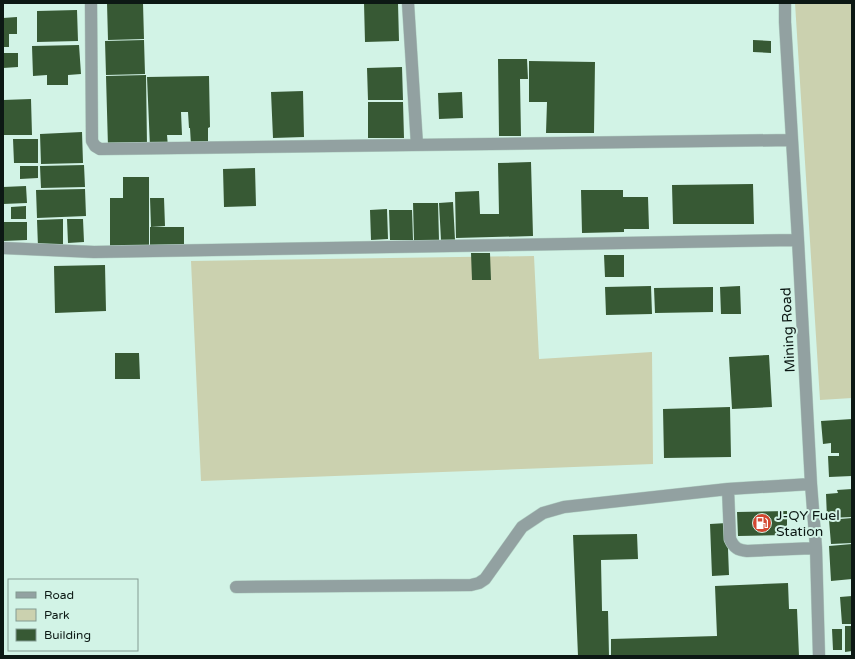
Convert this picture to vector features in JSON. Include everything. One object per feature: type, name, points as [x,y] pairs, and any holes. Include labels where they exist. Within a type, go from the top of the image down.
[{"type":"street","points":[[90,3],[92,141],[95,146],[100,149],[792,140]]},
{"type":"street","points":[[408,3],[417,145]]},
{"type":"street","name":"Mining Road","points":[[785,3],[811,484],[816,548],[819,656]]},
{"type":"street","points":[[3,248],[94,252],[798,240]]},
{"type":"street","points":[[236,587],[471,585],[480,583],[485,578],[522,527],[542,513],[564,507],[728,489],[811,484]]},
{"type":"street","points":[[728,489],[730,539],[736,548],[747,551],[816,548]]},
{"type":"green space","points":[[795,3],[852,3],[852,398],[820,400]]},
{"type":"green space","points":[[534,256],[539,359],[652,352],[653,464],[201,481],[191,261]]},
{"type":"building","points":[[107,3],[143,3],[144,39],[108,40]]},
{"type":"building","points":[[364,3],[398,3],[399,41],[365,42]]},
{"type":"building","points":[[77,10],[78,41],[37,42],[37,11]]},
{"type":"building","points":[[17,17],[17,34],[9,34],[9,47],[3,47],[3,18]]},
{"type":"building","points":[[144,40],[145,74],[106,75],[105,41]]},
{"type":"building","points":[[753,40],[771,41],[771,53],[753,52]]},
{"type":"building","points":[[79,45],[81,74],[68,75],[68,85],[47,85],[47,75],[33,76],[32,46]]},
{"type":"building","points":[[3,53],[18,53],[18,67],[3,68]]},
{"type":"building","points":[[498,59],[527,59],[528,79],[520,79],[521,136],[499,136]]},
{"type":"building","points":[[529,61],[595,62],[594,133],[546,133],[547,102],[529,102]]},
{"type":"building","points":[[402,67],[403,100],[368,100],[367,68]]},
{"type":"building","points":[[146,75],[147,146],[108,147],[106,76]]},
{"type":"building","points":[[209,76],[210,127],[208,128],[208,144],[191,145],[188,112],[181,112],[182,135],[167,135],[168,147],[150,147],[147,77]]},
{"type":"building","points":[[303,91],[304,137],[273,138],[271,92]]},
{"type":"building","points":[[462,92],[463,118],[439,119],[438,93]]},
{"type":"building","points":[[31,99],[32,135],[3,135],[3,100]]},
{"type":"building","points":[[368,102],[403,102],[404,138],[368,138]]},
{"type":"building","points":[[82,132],[83,163],[41,164],[40,134]]},
{"type":"building","points":[[13,139],[38,139],[38,163],[14,163]]},
{"type":"building","points":[[531,162],[533,236],[456,238],[455,192],[479,191],[480,214],[499,214],[498,163]]},
{"type":"building","points":[[84,165],[85,187],[41,188],[40,166]]},
{"type":"building","points":[[20,166],[38,166],[38,178],[20,179]]},
{"type":"building","points":[[255,168],[256,206],[224,207],[223,169]]},
{"type":"building","points":[[123,177],[149,177],[149,246],[110,246],[110,198],[123,198]]},
{"type":"building","points":[[753,184],[754,224],[673,224],[672,185]]},
{"type":"building","points":[[26,186],[27,203],[3,204],[3,187]]},
{"type":"building","points":[[85,189],[86,216],[37,218],[36,190]]},
{"type":"building","points":[[581,190],[623,190],[623,197],[648,197],[649,229],[624,229],[624,232],[582,233]]},
{"type":"building","points":[[150,198],[164,198],[165,226],[151,227]]},
{"type":"building","points":[[453,202],[455,240],[441,240],[439,203]]},
{"type":"building","points":[[413,203],[438,203],[439,240],[414,241]]},
{"type":"building","points":[[26,206],[26,219],[11,219],[11,207]]},
{"type":"building","points":[[387,209],[388,239],[371,240],[370,210]]},
{"type":"building","points":[[389,210],[412,210],[413,240],[390,240]]},
{"type":"building","points":[[63,219],[63,246],[38,247],[37,220]]},
{"type":"building","points":[[67,219],[83,219],[84,242],[68,243]]},
{"type":"building","points":[[3,222],[27,222],[27,240],[3,241]]},
{"type":"building","points":[[150,227],[184,227],[184,246],[150,246]]},
{"type":"building","points":[[471,253],[490,253],[491,280],[472,280]]},
{"type":"building","points":[[604,255],[624,255],[624,277],[605,277]]},
{"type":"building","points":[[105,265],[106,311],[55,313],[54,266]]},
{"type":"building","points":[[651,286],[652,314],[606,315],[605,287]]},
{"type":"building","points":[[740,286],[741,314],[721,314],[720,287]]},
{"type":"building","points":[[713,287],[713,312],[655,313],[654,288]]},
{"type":"building","points":[[115,353],[139,353],[140,379],[115,379]]},
{"type":"building","points":[[769,355],[772,407],[732,409],[729,357]]},
{"type":"building","points":[[730,407],[731,457],[664,458],[663,409]]},
{"type":"building","points":[[852,419],[852,476],[829,477],[828,456],[839,456],[839,453],[831,453],[831,443],[823,444],[821,421]]},
{"type":"building","points":[[852,489],[852,517],[827,518],[826,494],[838,493],[837,490]]},
{"type":"building","name":"J-QY Fuel Station","points":[[787,511],[787,535],[738,536],[737,512]]},
{"type":"building","points":[[852,518],[852,543],[831,544],[829,520]]},
{"type":"building","points":[[727,523],[729,575],[712,576],[710,524]]},
{"type":"building","points":[[637,534],[638,559],[601,560],[602,611],[608,611],[609,656],[578,656],[573,535]]},
{"type":"building","points":[[852,544],[852,579],[831,581],[829,546]]},
{"type":"building","points":[[788,583],[789,609],[797,609],[799,656],[611,656],[611,639],[717,636],[715,586]]},
{"type":"building","points":[[852,596],[852,624],[842,624],[840,597]]},
{"type":"building","points":[[845,626],[852,626],[852,651],[845,652]]},
{"type":"building","points":[[832,629],[842,629],[842,650],[833,650]]},
{"type":"place","name":"J-QY Fuel Station","points":[[762,523]]}]
